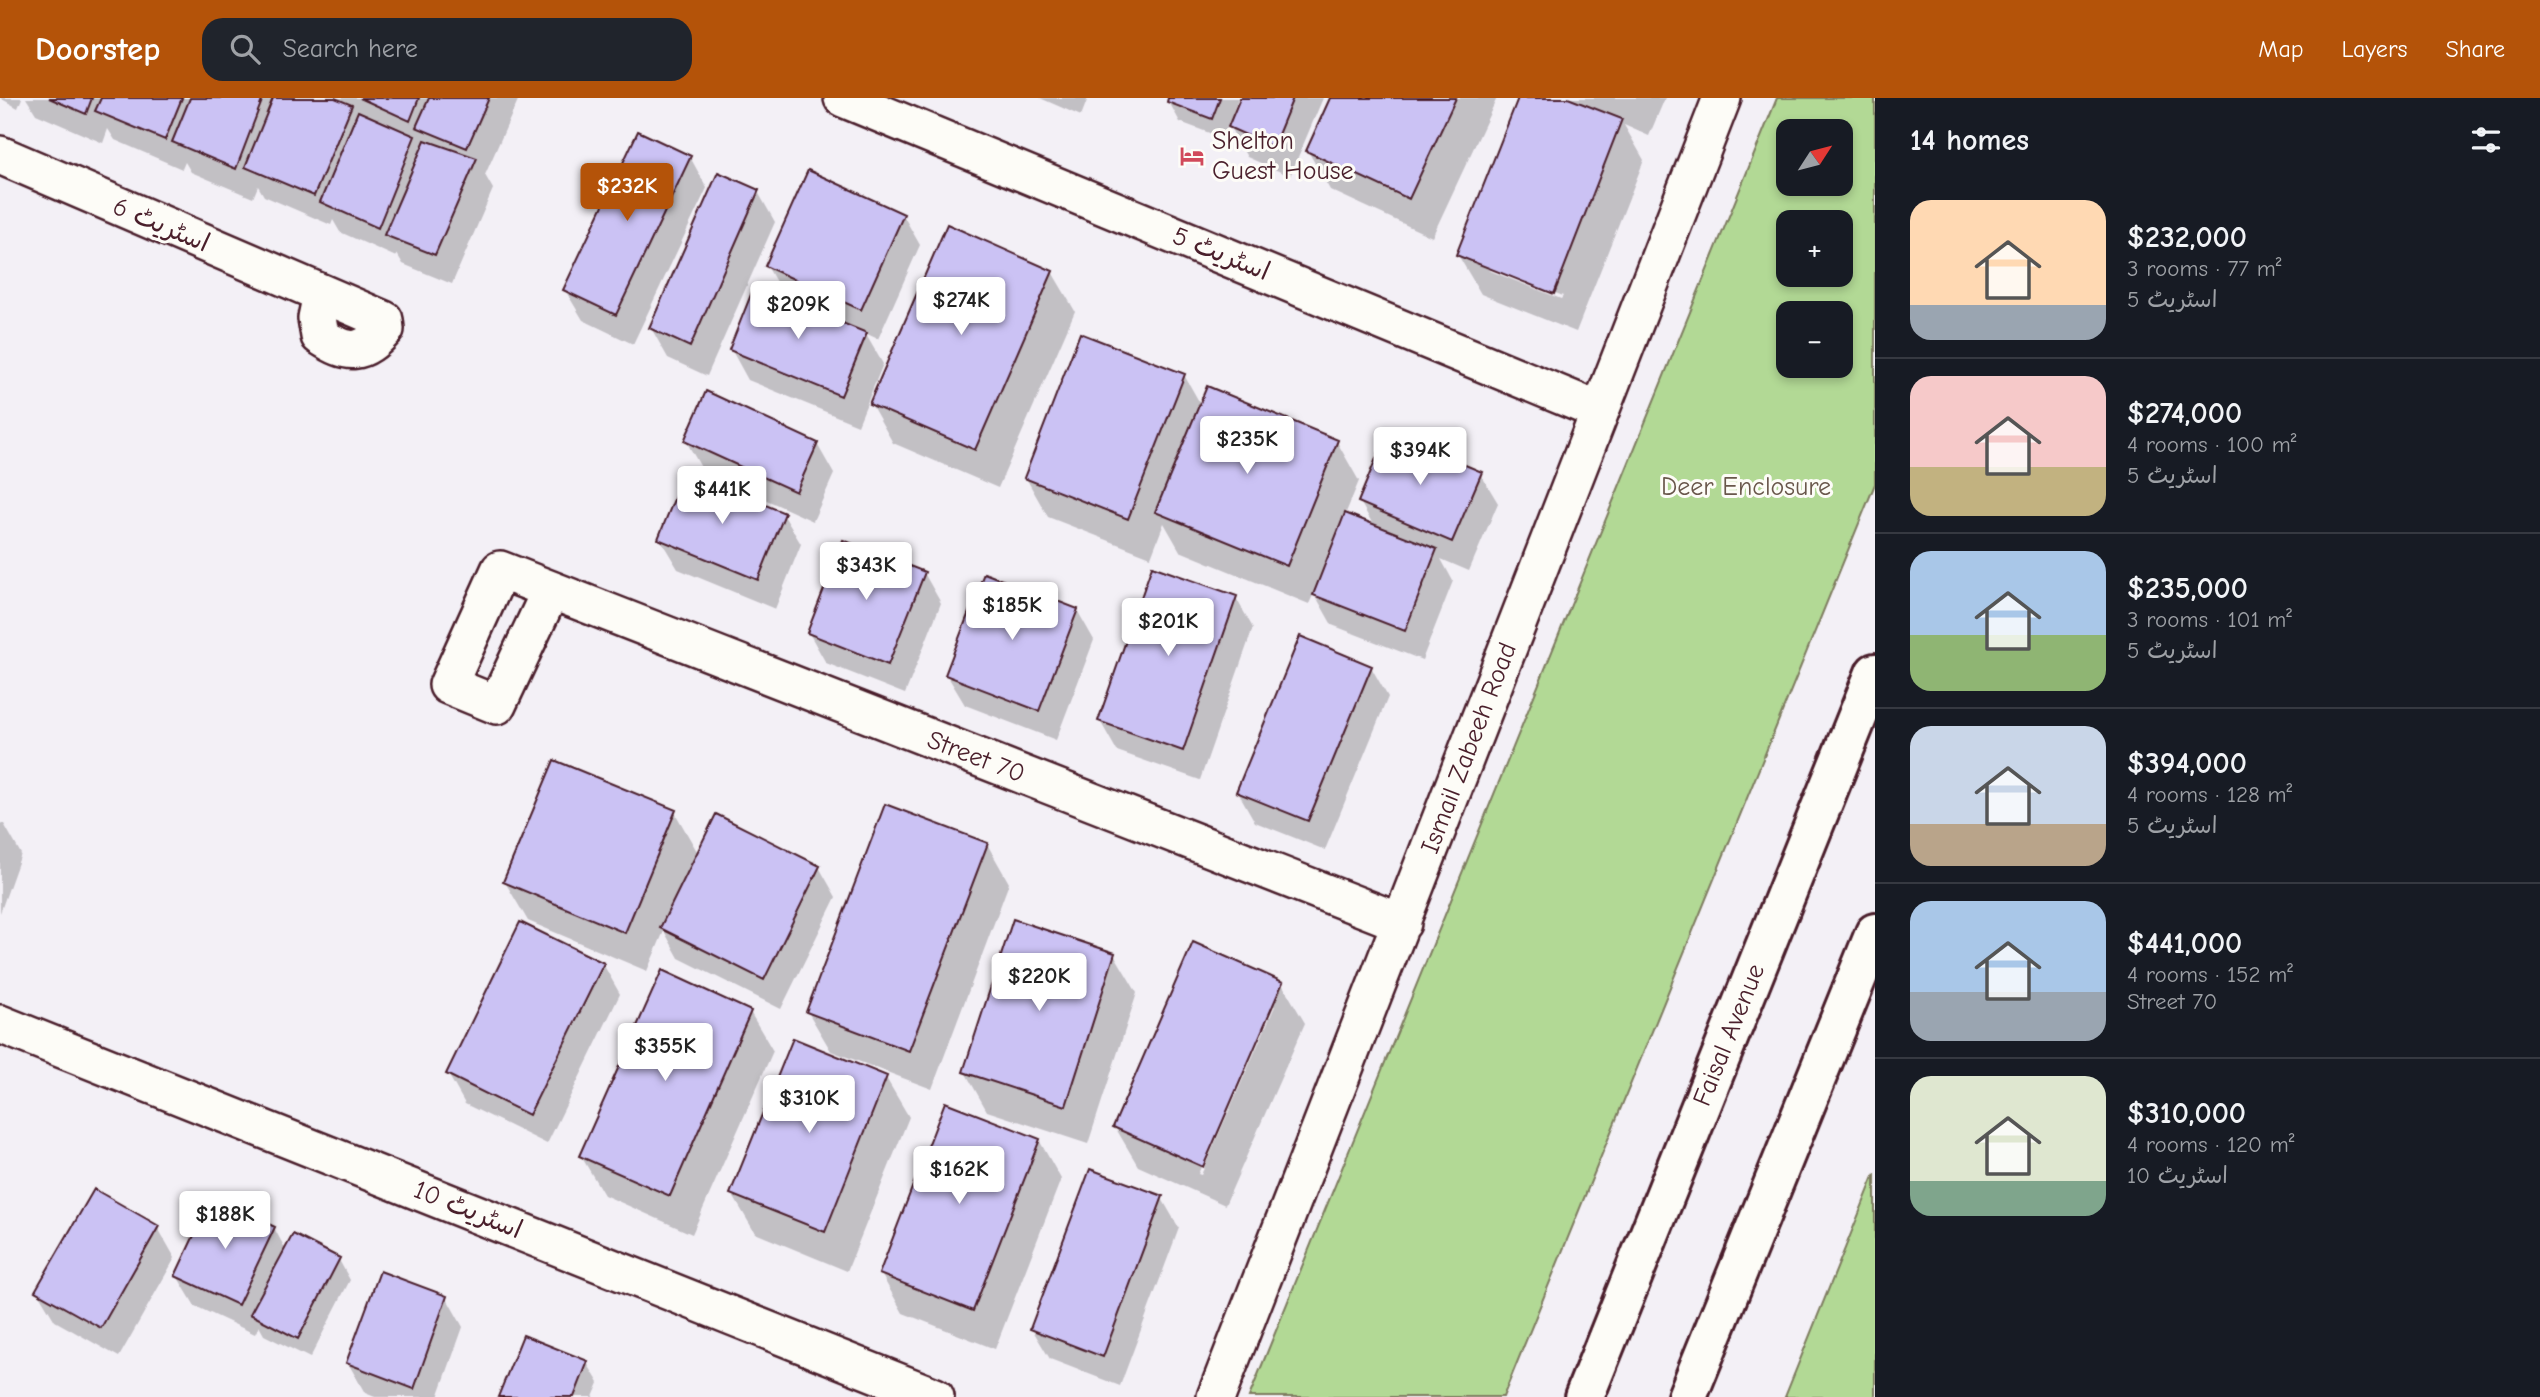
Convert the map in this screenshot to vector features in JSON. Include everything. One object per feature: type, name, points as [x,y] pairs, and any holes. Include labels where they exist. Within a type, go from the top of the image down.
[{"type":"main road","name":"Faisal Avenue","points":[[1584,1397],[1875,673]]},
{"type":"main road","points":[[1687,1397],[1875,933]]},
{"type":"street","name":"اسٹریٹ 5","points":[[843,98],[1599,411]]},
{"type":"street","name":"Ismail Zabeeh Road","points":[[1216,1397],[1722,98]]},
{"type":"street","name":"اسٹریٹ 6","points":[[0,156],[322,294]]},
{"type":"street","name":"Street 70","points":[[551,590],[1402,923]]},
{"type":"street","name":"اسٹریٹ 10","points":[[0,1024],[935,1397]]},
{"type":"green space","name":"Deer Enclosure","points":[[1777,98],[1875,98],[1875,484],[1503,1397],[1249,1397]]},
{"type":"green space","points":[[1875,1174],[1875,1397],[1785,1397]]},
{"type":"building","points":[[49,98],[92,98],[86,114]]},
{"type":"building","points":[[101,98],[182,98],[165,140],[95,111]]},
{"type":"building","points":[[190,98],[263,98],[236,169],[172,142]]},
{"type":"building","points":[[273,98],[335,98],[352,105],[314,196],[245,167]]},
{"type":"building","points":[[360,98],[419,98],[410,121]]},
{"type":"building","points":[[429,98],[489,98],[467,148],[416,127]]},
{"type":"building","points":[[1168,98],[1220,98],[1212,119],[1167,102]]},
{"type":"building","points":[[1240,98],[1293,98],[1273,147],[1228,127]]},
{"type":"building","points":[[1330,98],[1456,98],[1409,199],[1306,151]]},
{"type":"building","points":[[1518,98],[1568,98],[1622,119],[1554,294],[1456,255]]},
{"type":"building","points":[[358,111],[415,136],[378,228],[320,202]]},
{"type":"building","points":[[638,131],[691,156],[616,315],[563,290]]},
{"type":"building","points":[[425,140],[477,158],[435,255],[384,235]]},
{"type":"building","points":[[808,170],[904,214],[861,310],[765,266]]},
{"type":"building","points":[[718,172],[759,190],[690,347],[649,328]]},
{"type":"building","points":[[947,224],[1053,271],[975,450],[869,404]]},
{"type":"building","points":[[754,287],[867,333],[841,396],[729,350]]},
{"type":"building","points":[[1080,333],[1185,374],[1128,519],[1024,478]]},
{"type":"building","points":[[1207,386],[1338,440],[1287,566],[1155,512]]},
{"type":"building","points":[[706,391],[818,443],[796,492],[684,441]]},
{"type":"building","points":[[1387,432],[1482,472],[1452,542],[1358,502]]},
{"type":"building","points":[[685,472],[785,513],[758,580],[658,539]]},
{"type":"building","points":[[1345,513],[1437,549],[1405,631],[1313,595]]},
{"type":"building","points":[[843,540],[925,572],[888,665],[807,633]]},
{"type":"building","points":[[1152,566],[1237,596],[1183,751],[1098,721]]},
{"type":"building","points":[[984,573],[1078,609],[1039,711],[945,675]]},
{"type":"building","points":[[1300,636],[1372,666],[1308,821],[1236,792]]},
{"type":"building","points":[[554,760],[676,810],[625,933],[503,882]]},
{"type":"building","points":[[885,804],[988,843],[909,1051],[806,1012]]},
{"type":"building","points":[[716,814],[820,866],[764,980],[660,928]]},
{"type":"building","points":[[1013,919],[1115,953],[1066,1106],[963,1072]]},
{"type":"building","points":[[520,922],[604,963],[529,1115],[446,1074]]},
{"type":"building","points":[[1193,942],[1283,982],[1203,1167],[1113,1127]]},
{"type":"building","points":[[662,970],[751,1011],[670,1196],[579,1156]]},
{"type":"building","points":[[793,1038],[887,1076],[825,1232],[730,1194]]},
{"type":"building","points":[[945,1102],[1040,1139],[973,1311],[879,1274]]},
{"type":"building","points":[[1090,1169],[1163,1196],[1103,1357],[1030,1329]]},
{"type":"building","points":[[94,1189],[159,1226],[101,1328],[35,1291]]},
{"type":"building","points":[[212,1197],[275,1227],[238,1305],[175,1276]]},
{"type":"building","points":[[293,1234],[340,1258],[298,1339],[250,1314]]},
{"type":"building","points":[[380,1271],[447,1296],[414,1389],[346,1363]]},
{"type":"building","points":[[523,1335],[588,1361],[574,1397],[498,1397]]},
{"type":"place","name":"Shelton Guest House","points":[[1192,156]]}]
